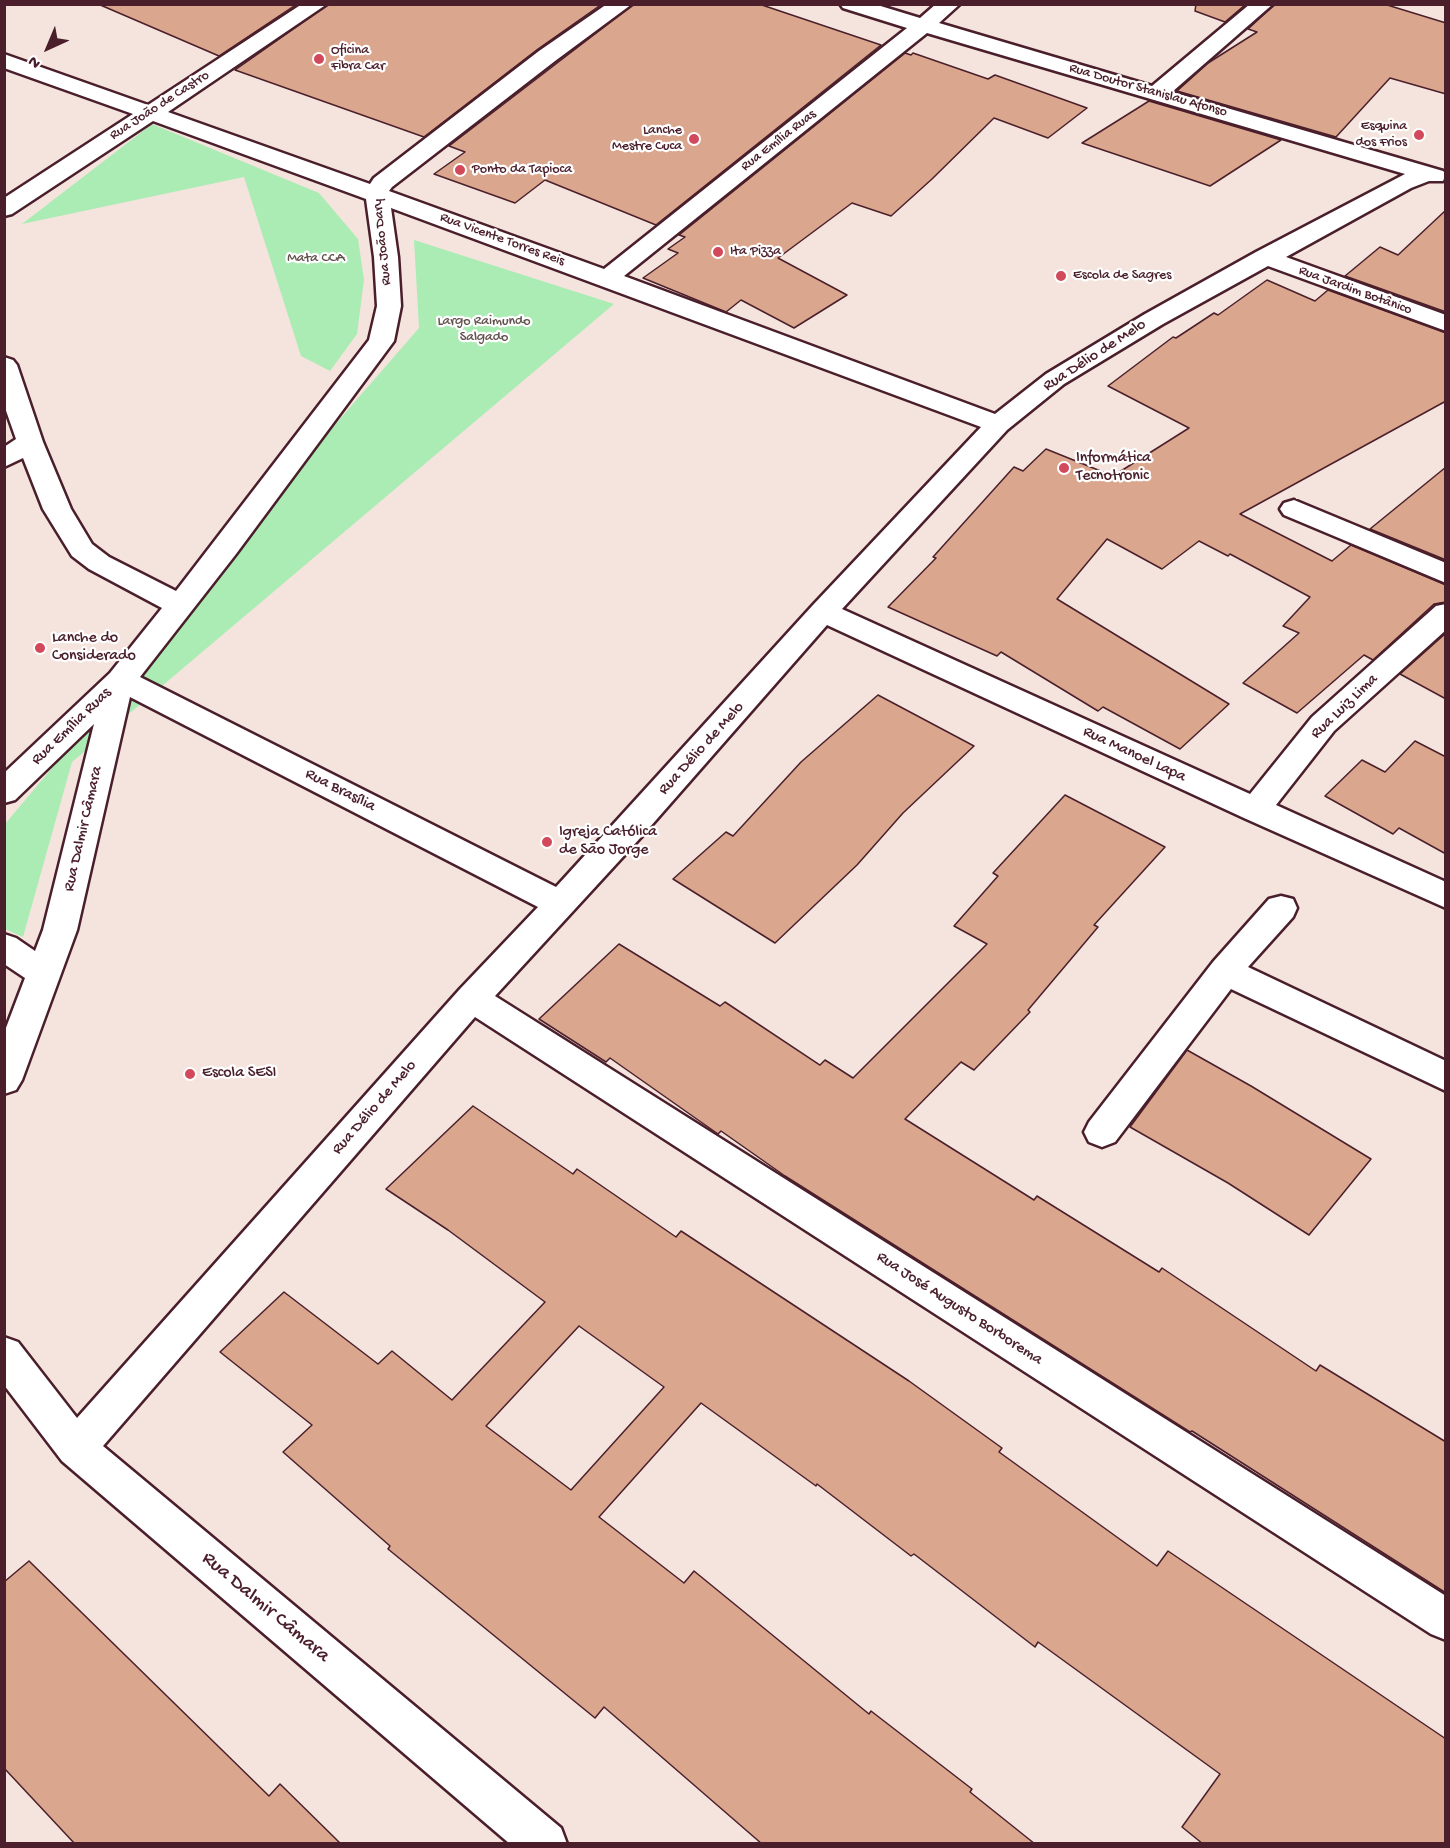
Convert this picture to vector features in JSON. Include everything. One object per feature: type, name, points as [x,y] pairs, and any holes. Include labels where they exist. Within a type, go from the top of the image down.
[{"type":"street","name":"Rua João de Castro","points":[[4,209],[317,4]]},
{"type":"street","name":"Rua João Dary","points":[[226,548],[381,341],[389,306],[386,257],[377,194],[382,183],[547,56],[622,4]]},
{"type":"street","name":"Rua Doutor Stanislau Afonso","points":[[850,4],[1437,176]]},
{"type":"street","name":"Rua Emília Ruas","points":[[607,278],[950,4]]},
{"type":"street","points":[[1157,93],[1263,4]]},
{"type":"street","name":"Rua Vicente Torres Reis","points":[[4,60],[607,278],[998,424]]},
{"type":"street","name":"Rua Délio de Melo","points":[[76,1448],[472,998],[631,828],[824,612],[998,424],[1083,360],[1265,257],[1403,183],[1437,176]]},
{"type":"street","name":"Rua Jardim Botânico","points":[[1265,257],[1446,324]]},
{"type":"street","points":[[4,365],[30,442],[57,509],[82,550],[99,563],[181,606]]},
{"type":"street","points":[[4,459],[30,442]]},
{"type":"street","points":[[1294,509],[1446,574]]},
{"type":"street","name":"Rua Emília Ruas","points":[[4,792],[120,681],[226,548]]},
{"type":"street","name":"Rua Manoel Lapa","points":[[824,612],[1446,896]]},
{"type":"street","name":"Rua Luiz Lima","points":[[1255,810],[1323,724],[1446,613]]},
{"type":"street","name":"Rua Brasília","points":[[120,681],[559,903]]},
{"type":"street","name":"Rua Dalmir Câmara","points":[[4,1080],[60,930],[120,681]]},
{"type":"street","points":[[1102,1132],[1225,971],[1281,908]]},
{"type":"street","points":[[4,947],[45,974]]},
{"type":"street","points":[[1225,971],[1446,1077]]},
{"type":"street","name":"Rua José Augusto Borborema","points":[[472,998],[1446,1620]]},
{"type":"street","name":"Rua Dalmir Câmara","points":[[4,1354],[76,1448],[545,1844]]},
{"type":"green space","name":"Mata CCA","points":[[152,124],[319,193],[358,239],[364,280],[357,334],[330,371],[301,356],[244,177],[22,224]]},
{"type":"green space","name":"Largo Raimundo Salgado","points":[[414,240],[614,304],[72,762],[23,937],[5,929],[5,824],[47,774],[186,596],[419,328]]},
{"type":"building","points":[[98,4],[297,4],[219,56]]},
{"type":"building","points":[[329,4],[602,4],[538,49],[424,137],[235,70]]},
{"type":"building","points":[[634,4],[759,4],[881,45],[656,225],[545,180],[515,203],[434,174],[465,152],[449,146]]},
{"type":"building","points":[[1196,4],[1246,4],[1225,22],[1195,11]]},
{"type":"building","points":[[1275,4],[1384,4],[1446,23],[1446,94],[1390,78],[1336,137],[1177,91],[1208,63],[1257,32],[1248,29]]},
{"type":"building","points":[[905,53],[911,55],[913,53],[988,79],[995,75],[1087,108],[1048,138],[994,118],[891,216],[852,203],[778,258],[847,295],[794,328],[741,300],[726,312],[643,278],[678,253],[668,249],[685,237],[679,235]]},
{"type":"building","points":[[1149,101],[1281,140],[1210,186],[1082,143]]},
{"type":"building","points":[[1446,210],[1446,312],[1345,276],[1380,247],[1398,255]]},
{"type":"building","points":[[1267,280],[1315,301],[1328,290],[1446,333],[1446,401],[1240,514],[1332,561],[1351,545],[1446,585],[1446,602],[1434,604],[1373,660],[1364,655],[1297,713],[1243,683],[1299,633],[1283,626],[1310,597],[1230,554],[1228,556],[1199,541],[1162,569],[1107,539],[1057,599],[1229,704],[1180,749],[1103,707],[1098,711],[1001,652],[997,656],[888,607],[936,558],[933,557],[1014,467],[1023,471],[1046,449],[1113,476],[1189,428],[1108,386],[1173,337],[1176,338],[1214,313],[1218,315]]},
{"type":"building","points":[[1446,467],[1446,560],[1370,529]]},
{"type":"building","points":[[1446,633],[1446,699],[1400,674]]},
{"type":"building","points":[[878,695],[974,746],[903,813],[857,865],[775,943],[673,879],[726,832],[733,836],[801,762]]},
{"type":"building","points":[[1415,741],[1446,757],[1446,854],[1399,828],[1393,834],[1325,796],[1362,760],[1385,772]]},
{"type":"building","points":[[1065,795],[1165,847],[1094,925],[1098,927],[1028,1010],[1030,1012],[974,1070],[961,1062],[905,1119],[1034,1200],[1037,1196],[1159,1272],[1162,1268],[1316,1371],[1320,1365],[1446,1442],[1446,1593],[785,1176],[721,1131],[718,1134],[610,1058],[606,1062],[539,1019],[619,944],[720,1006],[725,1002],[820,1065],[825,1060],[853,1078],[987,944],[954,926],[998,876],[993,873]]},
{"type":"building","points":[[1187,1050],[1371,1159],[1309,1235],[1228,1183],[1130,1127]]},
{"type":"building","points":[[473,1106],[573,1174],[577,1169],[676,1237],[681,1231],[909,1381],[1002,1448],[999,1452],[1157,1566],[1168,1551],[1446,1739],[1446,1844],[1203,1844],[1182,1827],[1220,1774],[1038,1642],[1035,1647],[914,1554],[911,1556],[817,1484],[816,1486],[701,1403],[599,1517],[684,1583],[694,1571],[869,1714],[871,1711],[972,1789],[970,1792],[1035,1844],[762,1844],[604,1707],[595,1718],[388,1549],[390,1546],[283,1452],[312,1425],[220,1352],[284,1292],[378,1364],[392,1351],[452,1400],[545,1302],[448,1230],[386,1189]],"holes":[[[579,1326],[664,1387],[571,1490],[486,1426]]]},
{"type":"building","points":[[29,1561],[269,1796],[280,1784],[341,1844],[75,1844],[4,1768],[4,1582]]},
{"type":"place","name":"Oficina Fibra Car","points":[[319,59]]},
{"type":"place","name":"Esquina dos Frios","points":[[1419,135]]},
{"type":"place","name":"Lanche Mestre Cuca","points":[[694,139]]},
{"type":"place","name":"Ponto da Tapioca","points":[[460,170]]},
{"type":"place","name":"Ita Pizza","points":[[718,252]]},
{"type":"place","name":"Escola de Sagres","points":[[1061,276]]},
{"type":"place","name":"Informática Tecnotronic","points":[[1064,468]]},
{"type":"place","name":"Lanche do Considerado","points":[[40,648]]},
{"type":"place","name":"Igreja Católica de São Jorge","points":[[547,842]]},
{"type":"place","name":"Escola SESI","points":[[190,1074]]}]
